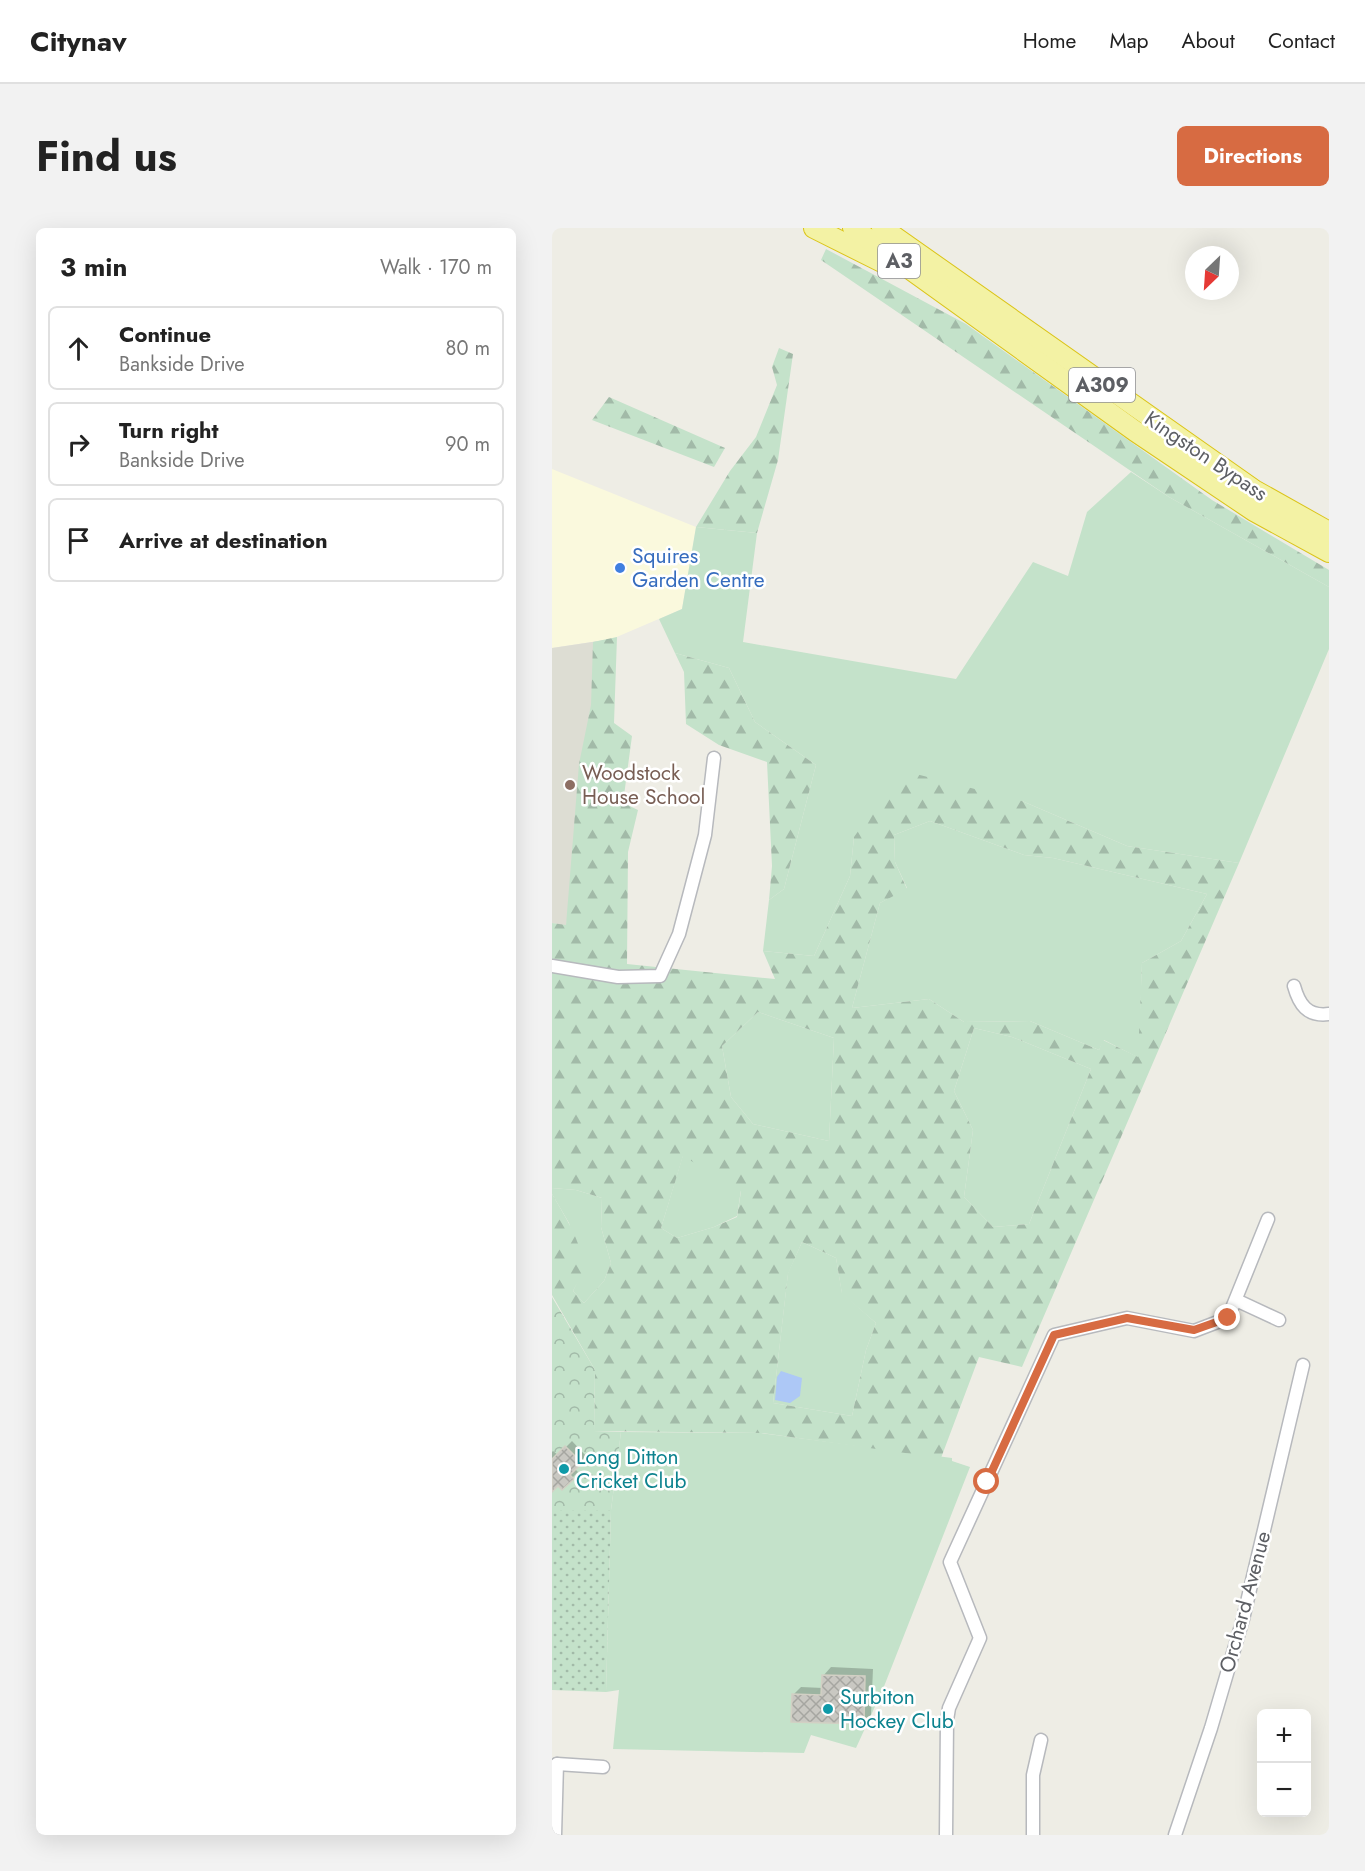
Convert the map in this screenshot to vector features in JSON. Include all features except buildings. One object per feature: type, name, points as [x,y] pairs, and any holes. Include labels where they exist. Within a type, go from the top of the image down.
[{"type":"highway","name":"A309","points":[[814,228],[945,295]]},
{"type":"highway","name":"A3","points":[[853,228],[945,295]]},
{"type":"highway","name":"Kingston Bypass","points":[[882,228],[1254,490],[1329,532]]},
{"type":"highway","name":"Kingston Bypass","points":[[945,295],[1135,431],[1254,511],[1329,552]]},
{"type":"street","points":[[552,966],[618,977],[660,976],[679,934],[705,835],[714,758]]},
{"type":"street","points":[[1294,986],[1299,1003],[1308,1010],[1324,1015],[1329,1014]]},
{"type":"street","points":[[946,1835],[949,1708],[980,1638],[950,1562],[1054,1335],[1127,1318],[1194,1330],[1228,1318],[1268,1219]]},
{"type":"street","points":[[1236,1300],[1279,1320]]},
{"type":"street","name":"Orchard Avenue","points":[[1175,1835],[1211,1728],[1243,1619],[1303,1365]]},
{"type":"street","points":[[1033,1835],[1033,1775],[1041,1740]]},
{"type":"street","points":[[555,1835],[555,1768],[603,1767]]},
{"type":"shaded area","name":"Squires Garden Centre","points":[[552,469],[696,527],[682,609],[612,639],[552,648]]},
{"type":"shaded area","name":"Woodstock House School","points":[[612,639],[566,926],[552,923],[552,648]]},
{"type":"green space","points":[[826,249],[966,324],[1212,500],[1329,570],[1329,587],[1169,497],[821,260]]},
{"type":"green space","points":[[779,348],[793,354],[778,460],[757,533],[696,527],[730,471],[756,437],[777,385],[772,367]]},
{"type":"green space","points":[[609,397],[725,448],[714,467],[592,420]]},
{"type":"green space","points":[[1131,472],[1169,497],[1329,587],[1329,649],[1239,863],[1127,846],[1022,801],[854,837],[850,876],[814,956],[763,951],[769,900],[784,889],[816,765],[755,722],[729,668],[675,653],[659,619],[682,609],[696,527],[757,533],[743,642],[956,679],[1033,562],[1068,576],[1087,512]]},
{"type":"green space","points":[[617,637],[614,723],[632,736],[623,803],[638,810],[628,852],[627,964],[775,979],[763,951],[814,956],[850,876],[854,837],[892,784],[912,773],[1022,801],[1127,846],[1239,863],[1022,1367],[979,1357],[941,1458],[762,1433],[594,1431],[595,1370],[552,1295],[552,1194],[573,1232],[581,1254],[582,1274],[573,1291],[584,1303],[604,1281],[611,1263],[601,1227],[602,1198],[576,1190],[552,1188],[552,923],[566,925],[579,764],[591,705],[593,642]],"holes":[[[930,821],[1024,855],[1053,858],[1207,894],[1181,941],[1142,963],[1138,1057],[1103,1040],[1099,1050],[1030,1021],[964,1022],[929,999],[852,1008],[880,903],[907,889],[895,862],[894,835]],[[758,1012],[834,1038],[829,1141],[753,1124],[731,1097],[722,1046]],[[974,1028],[1012,1037],[1091,1069],[1029,1224],[993,1227],[964,1197],[973,1130],[954,1091]],[[683,1156],[741,1191],[737,1217],[714,1227],[677,1238],[661,1228]],[[802,1242],[836,1258],[842,1294],[876,1323],[866,1350],[852,1416],[773,1403],[788,1274]]]},
{"type":"green space","points":[[675,653],[729,668],[755,722],[816,765],[784,889],[769,900],[772,866],[767,762],[719,745],[686,724],[684,672]]},
{"type":"green space","points":[[930,821],[1024,855],[1053,858],[1207,894],[1181,941],[1142,963],[1139,1058],[1104,1040],[1099,1050],[1030,1021],[964,1022],[929,999],[852,1008],[880,903],[907,888],[895,862],[894,835]]},
{"type":"green space","points":[[758,1012],[834,1038],[829,1141],[753,1124],[731,1097],[722,1046]]},
{"type":"green space","points":[[974,1028],[1012,1037],[1091,1069],[1029,1224],[993,1227],[964,1197],[973,1130],[954,1091]]},
{"type":"green space","points":[[683,1155],[741,1190],[737,1216],[714,1227],[677,1238],[661,1228]]},
{"type":"green space","points":[[552,1188],[576,1190],[602,1198],[601,1227],[611,1263],[604,1281],[584,1303],[573,1291],[582,1272],[569,1223],[552,1194]]},
{"type":"green space","points":[[802,1242],[836,1258],[842,1293],[876,1323],[866,1350],[852,1416],[773,1403],[788,1273]]},
{"type":"green space","points":[[552,1297],[595,1370],[594,1431],[621,1432],[611,1510],[552,1510]]},
{"type":"green space","points":[[621,1432],[761,1433],[952,1458],[952,1461],[970,1467],[883,1689],[856,1748],[811,1735],[804,1753],[613,1749],[619,1690],[606,1692],[611,1510]]},
{"type":"green space","points":[[552,1510],[611,1510],[606,1692],[552,1690]]},
{"type":"water","points":[[781,1371],[802,1378],[800,1396],[790,1403],[775,1400],[777,1377]]},
{"type":"place","name":"Squires Garden Centre","points":[[620,568]]},
{"type":"place","name":"Woodstock House School","points":[[570,785]]},
{"type":"place","name":"Long Ditton Cricket Club","points":[[564,1469]]},
{"type":"place","name":"Surbiton Hockey Club","points":[[828,1709]]},
{"type":"route","points":[[987,1482],[1054,1335],[1127,1318],[1194,1330],[1228,1318]]}]
